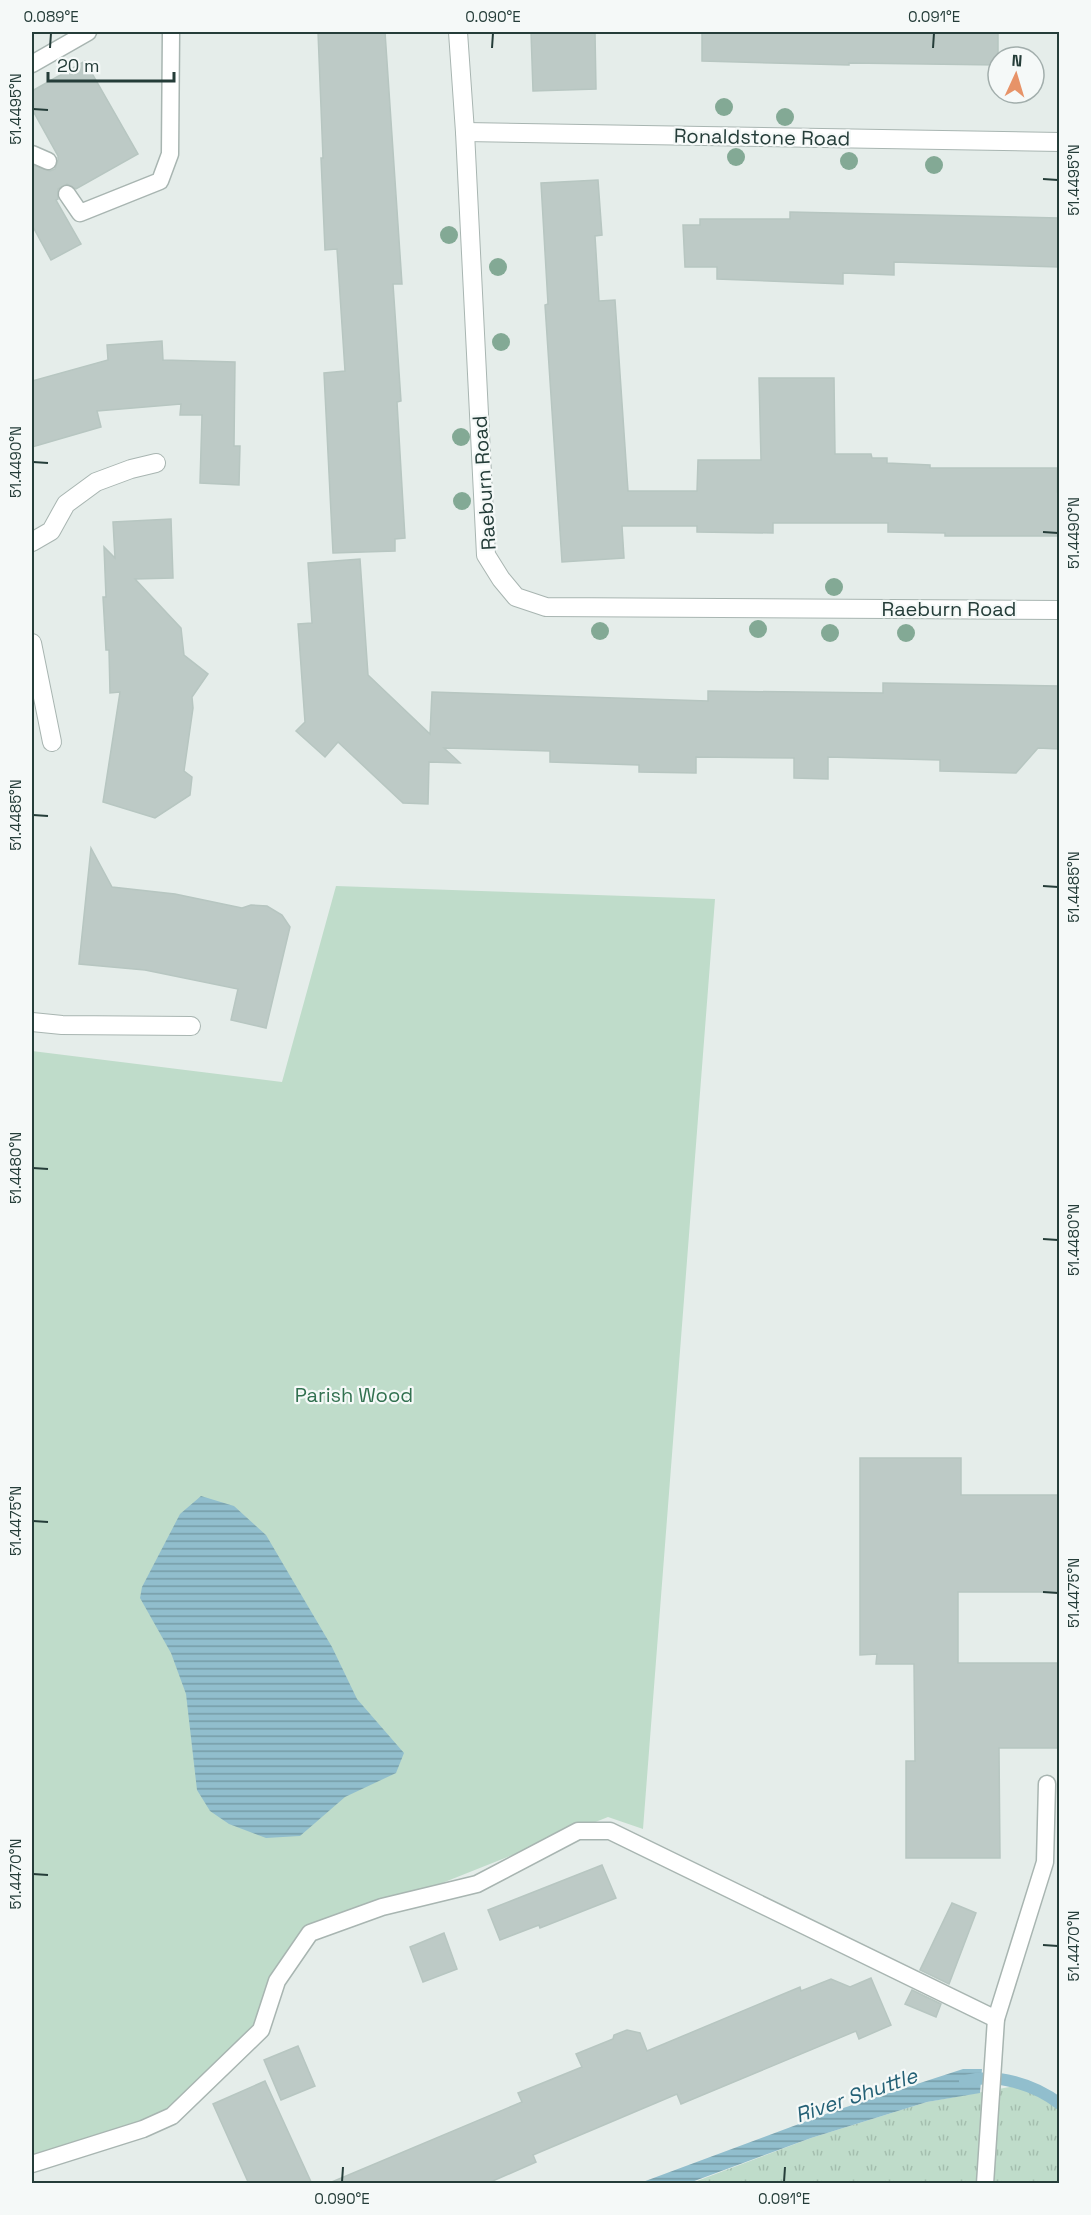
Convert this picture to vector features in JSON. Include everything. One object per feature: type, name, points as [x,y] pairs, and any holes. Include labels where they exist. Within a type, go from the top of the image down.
[{"type":"street","name":"Raeburn Road","points":[[458,32],[486,555],[516,597],[546,607],[1059,610]]},
{"type":"street","name":"Ronaldstone Road","points":[[465,132],[1059,142]]},
{"type":"street","points":[[32,542],[51,531],[66,504],[96,483],[131,469],[156,463]]},
{"type":"street","points":[[33,646],[52,742]]},
{"type":"street","points":[[32,1022],[62,1025],[191,1026]]},
{"type":"lane","points":[[32,64],[88,32]]},
{"type":"lane","points":[[68,194],[80,213],[160,181],[170,154],[171,32]]},
{"type":"lane","points":[[32,154],[48,161]]},
{"type":"lane","points":[[985,2184],[996,2019],[1045,1862],[1047,1784]]},
{"type":"lane","points":[[32,2164],[143,2129],[172,2116],[261,2030],[277,1981],[310,1933],[382,1907],[477,1884],[578,1831],[610,1831],[996,2019]]},
{"type":"green space","name":"Parish Wood","points":[[336,886],[715,899],[643,1829],[608,1817],[304,1938],[257,2040],[195,2104],[32,2161],[32,1051],[282,1082]]},
{"type":"green space","points":[[1015,2086],[1059,2103],[1059,2183],[689,2184],[811,2138],[927,2102]]},
{"type":"water","points":[[201,1496],[234,1506],[266,1535],[332,1647],[357,1699],[404,1753],[396,1773],[345,1797],[300,1836],[266,1838],[229,1824],[210,1811],[197,1790],[186,1694],[171,1653],[140,1598],[142,1587],[180,1514]]},
{"type":"water","points":[[963,2069],[982,2069],[980,2093],[927,2102],[811,2138],[689,2183],[640,2183],[831,2112]]},
{"type":"building","points":[[318,32],[385,32],[402,284],[393,284],[401,401],[397,402],[405,538],[395,539],[395,551],[333,553],[324,373],[345,371],[337,249],[325,250]]},
{"type":"building","points":[[531,32],[595,32],[596,89],[533,91]]},
{"type":"building","points":[[702,32],[998,32],[998,45],[986,45],[986,65],[849,63],[849,65],[702,61]]},
{"type":"building","points":[[85,61],[138,154],[76,189],[67,184],[58,189],[56,200],[81,244],[51,260],[32,225],[32,165],[50,171],[55,169],[58,156],[32,109],[32,91]]},
{"type":"building","points":[[598,180],[602,235],[595,236],[599,301],[615,300],[628,491],[697,491],[698,460],[761,460],[759,378],[834,378],[835,454],[871,454],[872,458],[887,458],[887,463],[930,465],[930,468],[1057,468],[1059,536],[945,536],[945,533],[888,532],[888,523],[773,523],[773,533],[697,532],[697,526],[622,526],[624,558],[562,562],[545,305],[548,304],[541,183]]},
{"type":"building","points":[[790,212],[1059,218],[1059,267],[894,262],[894,275],[843,273],[843,284],[717,279],[717,267],[685,267],[683,225],[700,225],[700,219],[790,219]]},
{"type":"building","points":[[162,341],[163,360],[235,362],[234,446],[240,446],[239,485],[200,483],[202,415],[180,415],[181,404],[97,411],[101,427],[32,447],[32,381],[108,360],[107,345]]},
{"type":"building","points":[[171,519],[173,578],[135,579],[181,628],[184,655],[208,674],[192,697],[193,708],[184,771],[192,777],[190,795],[155,818],[103,802],[120,692],[110,693],[109,650],[106,650],[103,597],[106,597],[104,547],[115,558],[113,522]]},
{"type":"building","points":[[360,559],[368,675],[430,734],[432,692],[708,701],[708,691],[883,693],[883,683],[1059,686],[1059,749],[1038,748],[1016,773],[940,771],[940,760],[828,757],[828,779],[794,778],[794,758],[696,757],[696,773],[639,772],[639,765],[550,762],[550,751],[444,748],[460,763],[429,762],[428,804],[403,803],[338,742],[325,757],[296,731],[305,722],[298,624],[312,623],[308,563]]},
{"type":"building","points":[[91,848],[112,887],[175,894],[242,908],[251,905],[267,906],[282,915],[290,927],[266,1028],[231,1020],[238,989],[145,970],[79,964]]},
{"type":"building","points":[[860,1458],[961,1458],[961,1495],[1059,1495],[1059,1592],[958,1592],[958,1663],[1059,1663],[1059,1748],[999,1748],[1000,1858],[906,1858],[906,1761],[915,1761],[914,1664],[876,1664],[877,1654],[860,1655]]},
{"type":"building","points":[[602,1865],[616,1898],[540,1928],[539,1925],[500,1940],[488,1910]]},
{"type":"building","points":[[952,1903],[976,1913],[949,1984],[920,1970]]},
{"type":"building","points":[[444,1933],[457,1969],[423,1982],[410,1947]]},
{"type":"building","points":[[871,1978],[891,2025],[859,2039],[856,2031],[681,2104],[677,2094],[533,2155],[536,2162],[486,2184],[327,2184],[522,2102],[518,2093],[582,2067],[576,2054],[613,2039],[614,2035],[627,2030],[640,2033],[647,2051],[800,1987],[801,1991],[831,1979],[850,1987]]},
{"type":"building","points":[[912,1990],[941,2004],[936,2017],[905,2004]]},
{"type":"building","points":[[298,2046],[315,2086],[281,2100],[264,2060]]},
{"type":"building","points":[[265,2081],[312,2184],[249,2184],[213,2104]]},
{"type":"waterway","name":"River Shuttle","points":[[965,2081],[990,2078],[1015,2082],[1039,2091],[1060,2104]]}]
